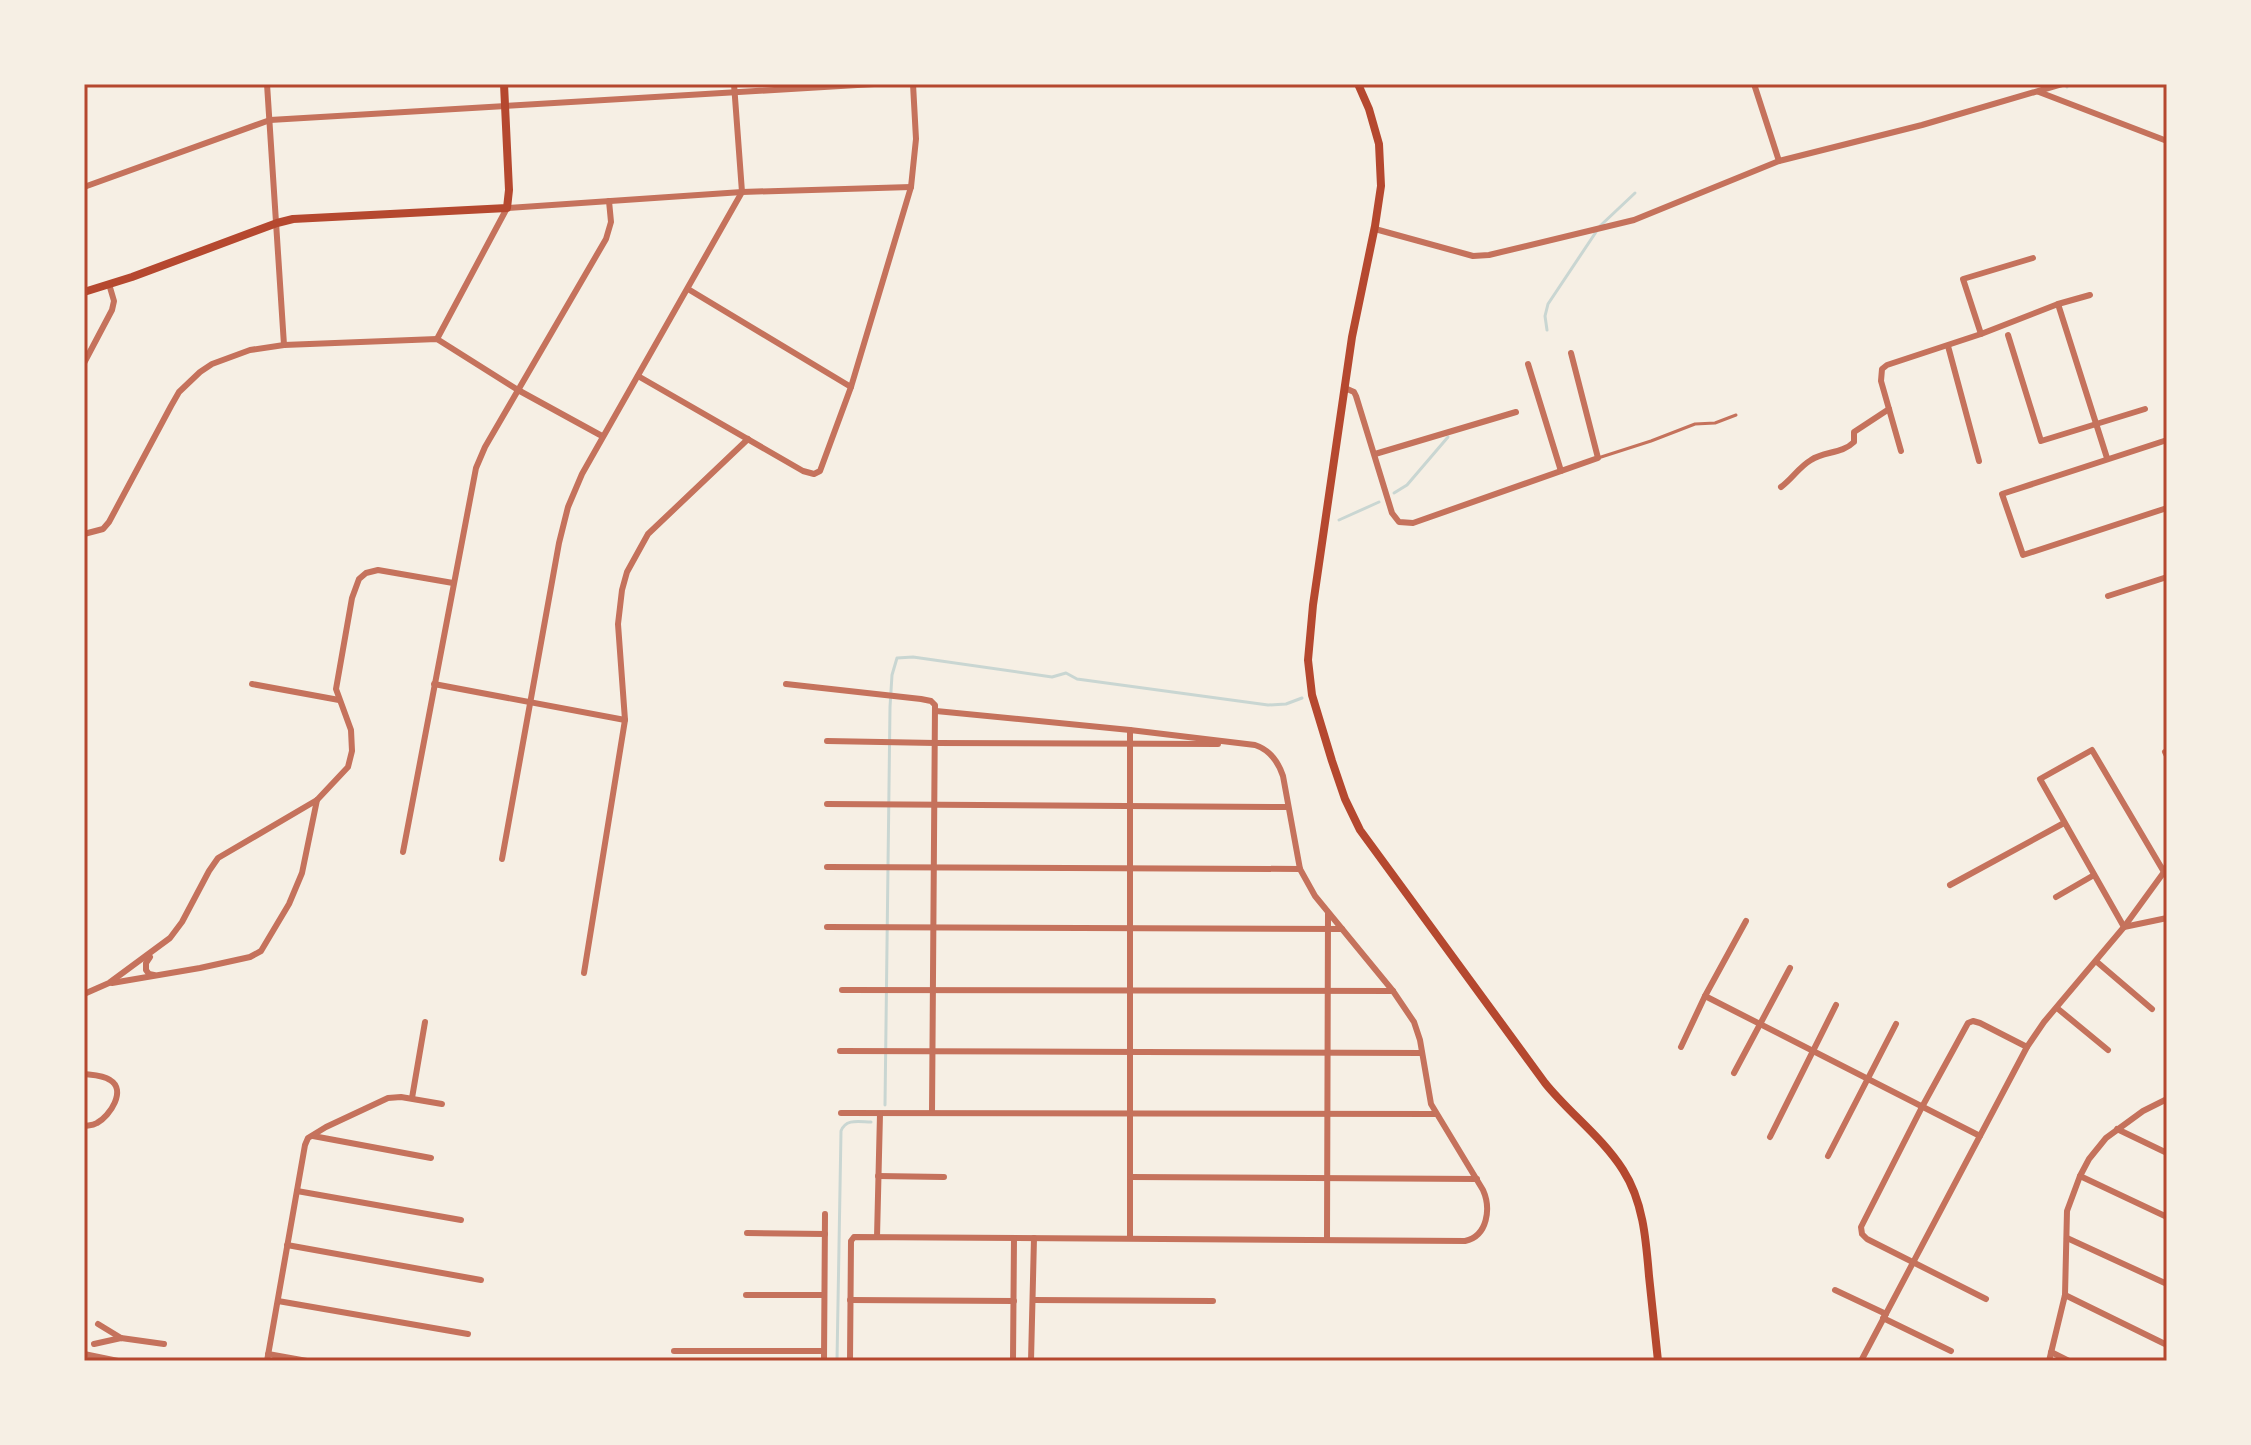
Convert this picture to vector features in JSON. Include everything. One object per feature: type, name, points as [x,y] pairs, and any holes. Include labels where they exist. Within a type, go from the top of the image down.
[{"type":"main road","points":[[84,292],[293,219],[507,208],[509,190],[504,84]]},
{"type":"main road","points":[[1358,84],[1373,121],[1382,179],[1375,229],[1354,323],[1308,648],[1312,695],[1338,783],[1360,830],[1545,1083],[1604,1146],[1629,1180],[1644,1227],[1658,1361]]},
{"type":"street","points":[[267,84],[284,345]]},
{"type":"street","points":[[502,859],[568,507],[602,436],[742,192],[734,84]]},
{"type":"street","points":[[84,187],[270,120],[874,84]]},
{"type":"street","points":[[638,376],[803,471],[814,474],[822,469],[851,387],[911,187],[916,139],[913,84]]},
{"type":"street","points":[[1754,84],[1779,161]]},
{"type":"street","points":[[1375,229],[1476,257],[1634,220],[1779,161],[1922,125],[2061,84]]},
{"type":"street","points":[[2039,92],[2167,141]]},
{"type":"street","points":[[437,339],[507,208],[742,192],[911,187]]},
{"type":"street","points":[[403,852],[476,468],[485,447],[606,239],[611,222],[609,201]]},
{"type":"street","points":[[1981,334],[1963,279],[2033,258]]},
{"type":"street","points":[[84,363],[112,310],[114,301],[109,284]]},
{"type":"street","points":[[688,289],[851,387]]},
{"type":"street","points":[[1901,451],[1881,381],[1882,369],[1892,362],[1948,346],[2090,295]]},
{"type":"street","points":[[2058,304],[2107,458]]},
{"type":"street","points":[[2008,335],[2041,441],[2145,409]]},
{"type":"street","points":[[84,534],[95,533],[109,522],[171,406],[190,379],[212,364],[250,350],[284,345],[437,339],[518,390],[602,436]]},
{"type":"street","points":[[1948,346],[1979,461]]},
{"type":"street","points":[[1345,388],[1354,392],[1390,509],[1402,523],[1422,520],[1598,458],[1571,353]]},
{"type":"street","points":[[1528,364],[1561,471]]},
{"type":"street","points":[[1781,487],[1812,458],[1849,448],[1854,442],[1854,432],[1889,409]]},
{"type":"street","points":[[1375,454],[1516,412]]},
{"type":"street","points":[[584,973],[625,720],[618,624],[627,572],[648,534],[748,439]]},
{"type":"street","points":[[2167,440],[2002,494],[2023,555],[2167,508]]},
{"type":"street","points":[[159,975],[149,974],[145,968],[147,960],[182,922],[218,858],[317,800],[344,773],[350,760],[351,730],[339,700],[337,683],[352,598],[359,579],[378,570],[453,583]]},
{"type":"street","points":[[2108,596],[2167,577]]},
{"type":"street","points":[[252,684],[339,700]]},
{"type":"street","points":[[434,684],[625,720]]},
{"type":"street","points":[[786,684],[928,700],[935,705],[932,1113]]},
{"type":"street","points":[[895,1361],[850,1361],[852,1238],[1469,1241],[1482,1230],[1487,1215],[1487,1199],[1477,1179],[1436,1114],[1428,1092],[1414,1022],[1393,991],[1328,914],[1300,869],[1283,776],[1277,761],[1262,747],[1130,730],[936,711]]},
{"type":"street","points":[[1130,730],[1130,1238]]},
{"type":"street","points":[[827,741],[1246,744]]},
{"type":"street","points":[[1861,1361],[2027,1047],[2097,962],[2124,927],[2166,870],[2092,750],[2040,779],[2124,927]]},
{"type":"street","points":[[109,983],[250,957],[261,951],[283,915],[302,873],[317,800]]},
{"type":"street","points":[[827,804],[1288,807]]},
{"type":"street","points":[[1950,885],[2064,823]]},
{"type":"street","points":[[827,867],[1300,869]]},
{"type":"street","points":[[2056,897],[2094,875]]},
{"type":"street","points":[[1327,1239],[1328,914]]},
{"type":"street","points":[[2124,927],[2167,918]]},
{"type":"street","points":[[1681,1047],[1746,921]]},
{"type":"street","points":[[827,927],[1342,929]]},
{"type":"street","points":[[84,994],[109,983],[157,949]]},
{"type":"street","points":[[2097,962],[2152,1009]]},
{"type":"street","points":[[1734,1073],[1790,968]]},
{"type":"street","points":[[842,990],[1393,991]]},
{"type":"street","points":[[1705,996],[1980,1136]]},
{"type":"street","points":[[1770,1137],[1836,1005]]},
{"type":"street","points":[[2057,1008],[2108,1050]]},
{"type":"street","points":[[412,1098],[425,1022]]},
{"type":"street","points":[[1986,1299],[1867,1239],[1861,1232],[1862,1223],[1966,1026],[1971,1022],[1980,1023],[2027,1047]]},
{"type":"street","points":[[1828,1156],[1896,1024]]},
{"type":"street","points":[[840,1051],[1422,1053]]},
{"type":"street","points":[[84,1074],[111,1080],[117,1092],[115,1103],[102,1120],[84,1126]]},
{"type":"street","points":[[307,1361],[268,1358],[305,1145],[311,1136],[383,1099],[412,1098],[442,1104]]},
{"type":"street","points":[[2049,1361],[2065,1295],[2067,1211],[2080,1176],[2096,1149],[2117,1129],[2167,1099]]},
{"type":"street","points":[[841,1113],[1436,1114]]},
{"type":"street","points":[[877,1237],[880,1114]]},
{"type":"street","points":[[2117,1129],[2167,1153]]},
{"type":"street","points":[[311,1136],[431,1158]]},
{"type":"street","points":[[878,1176],[944,1177]]},
{"type":"street","points":[[2080,1176],[2167,1217]]},
{"type":"street","points":[[1130,1177],[1477,1179]]},
{"type":"street","points":[[297,1191],[461,1220]]},
{"type":"street","points":[[824,1361],[825,1214]]},
{"type":"street","points":[[747,1233],[825,1234]]},
{"type":"street","points":[[1013,1361],[1014,1238]]},
{"type":"street","points":[[1031,1361],[1034,1238]]},
{"type":"street","points":[[2067,1238],[2167,1284]]},
{"type":"street","points":[[287,1245],[481,1280]]},
{"type":"street","points":[[1835,1290],[1951,1351]]},
{"type":"street","points":[[746,1295],[824,1295]]},
{"type":"street","points":[[2065,1295],[2167,1345]]},
{"type":"street","points":[[850,1300],[1014,1301]]},
{"type":"street","points":[[1033,1300],[1213,1301]]},
{"type":"street","points":[[278,1301],[468,1334]]},
{"type":"street","points":[[98,1324],[121,1338]]},
{"type":"street","points":[[94,1344],[121,1338],[164,1344]]},
{"type":"street","points":[[674,1351],[824,1351]]},
{"type":"street","points":[[2051,1352],[2069,1361]]},
{"type":"street","points":[[84,1354],[118,1361]]},
{"type":"lane","points":[[1598,458],[1695,424],[1715,423],[1736,415]]},
{"type":"waterway","points":[[1600,226],[1635,193]]},
{"type":"waterway","points":[[1547,330],[1545,316],[1548,304],[1596,232]]},
{"type":"waterway","points":[[1394,493],[1407,485],[1448,437]]},
{"type":"waterway","points":[[1339,520],[1379,502]]},
{"type":"waterway","points":[[885,1105],[890,707],[892,675],[897,658],[913,657],[1052,677],[1066,673],[1077,679],[1268,705],[1286,704],[1302,698]]},
{"type":"waterway","points":[[837,1361],[841,1131],[850,1122],[871,1122]]}]
